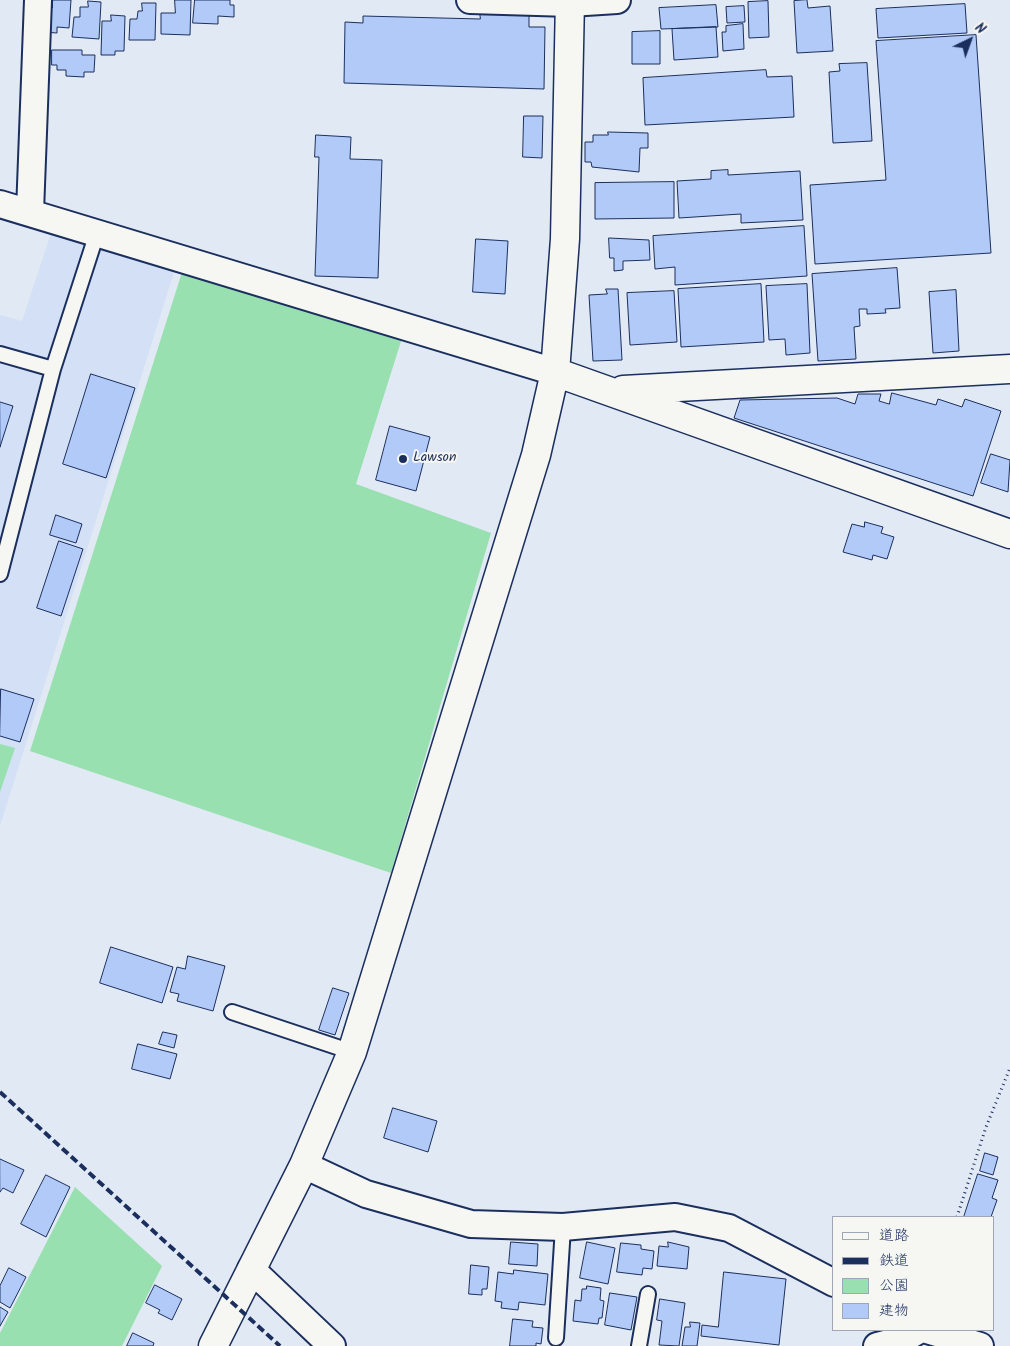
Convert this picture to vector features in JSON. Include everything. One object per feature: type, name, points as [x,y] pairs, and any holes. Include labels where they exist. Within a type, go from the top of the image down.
[{"type":"street","points":[[30,212],[38,0]]},
{"type":"street","points":[[470,0],[617,0]]},
{"type":"street","points":[[213,1346],[304,1165],[352,1052],[536,455],[555,372],[565,239],[570,1]]},
{"type":"street","points":[[0,204],[555,372],[1010,534]]},
{"type":"street","points":[[611,391],[1010,369]]},
{"type":"street","points":[[304,1165],[366,1194],[471,1224],[563,1227],[675,1217],[720,1226],[729,1228],[832,1282]]},
{"type":"street","points":[[251,1269],[332,1346]]},
{"type":"street","points":[[877,1346],[904,1339],[917,1331]]},
{"type":"street","points":[[930,1331],[980,1346]]},
{"type":"lane","points":[[0,574],[53,369],[97,233]]},
{"type":"lane","points":[[0,354],[53,369]]},
{"type":"lane","points":[[232,1012],[352,1052]]},
{"type":"lane","points":[[556,1338],[563,1227]]},
{"type":"lane","points":[[639,1346],[648,1294]]},
{"type":"path","points":[[957,1216],[986,1127],[1010,1068]]},
{"type":"shaded area","points":[[51,233],[175,269],[0,826],[0,315],[22,321]]},
{"type":"green space","points":[[184,266],[403,335],[356,484],[491,533],[391,873],[30,751]]},
{"type":"green space","points":[[0,744],[15,748],[0,792]]},
{"type":"green space","points":[[75,1187],[162,1266],[122,1346],[0,1346],[0,1333]]},
{"type":"building","points":[[53,0],[71,0],[69,28],[57,27],[57,33],[44,32],[45,8],[52,8]]},
{"type":"building","points":[[175,0],[191,0],[190,35],[161,34],[161,13],[175,13]]},
{"type":"building","points":[[195,0],[230,0],[230,5],[234,5],[234,17],[218,16],[218,24],[193,23]]},
{"type":"building","points":[[807,0],[808,8],[830,6],[833,51],[797,53],[794,1]]},
{"type":"building","points":[[88,1],[101,2],[99,39],[72,37],[74,17],[80,17],[80,7],[88,7]]},
{"type":"building","points":[[768,1],[769,37],[749,38],[748,2]]},
{"type":"building","points":[[142,3],[156,3],[155,40],[129,40],[130,19],[137,19],[138,11],[142,11]]},
{"type":"building","points":[[965,4],[967,33],[878,38],[876,9]]},
{"type":"building","points":[[716,5],[718,27],[661,29],[659,8]]},
{"type":"building","points":[[744,6],[745,22],[727,23],[726,7]]},
{"type":"building","points":[[480,12],[529,13],[529,27],[545,27],[544,89],[344,83],[345,22],[363,23],[363,16],[480,19]]},
{"type":"building","points":[[111,15],[125,16],[124,51],[115,51],[115,55],[101,55],[102,21],[111,21]]},
{"type":"building","points":[[743,24],[744,49],[723,51],[722,32],[726,32],[726,26]]},
{"type":"building","points":[[716,27],[718,57],[674,60],[672,29]]},
{"type":"building","points":[[660,31],[660,64],[632,64],[632,32]]},
{"type":"building","points":[[976,35],[991,253],[815,264],[810,185],[886,180],[876,41]]},
{"type":"building","points":[[52,50],[82,50],[82,55],[95,55],[94,72],[84,72],[84,77],[66,76],[66,70],[57,70],[57,65],[52,65]]},
{"type":"building","points":[[867,63],[872,141],[833,143],[829,72],[840,71],[839,64]]},
{"type":"building","points":[[766,70],[767,77],[792,76],[794,117],[645,125],[643,78]]},
{"type":"building","points":[[524,116],[543,116],[542,158],[523,157]]},
{"type":"building","points":[[608,132],[648,133],[648,148],[640,148],[639,172],[592,167],[591,162],[585,162],[585,142],[593,142],[593,135],[608,135]]},
{"type":"building","points":[[316,135],[351,137],[350,159],[382,160],[378,278],[315,276],[319,157],[315,157]]},
{"type":"building","points":[[728,170],[728,175],[800,171],[803,220],[741,223],[741,214],[679,218],[677,181],[711,179],[711,171]]},
{"type":"building","points":[[674,182],[674,218],[595,219],[595,183]]},
{"type":"building","points":[[804,226],[807,276],[675,285],[675,267],[655,269],[653,236]]},
{"type":"building","points":[[609,238],[649,240],[650,260],[623,261],[623,270],[614,271],[614,258],[610,258]]},
{"type":"building","points":[[476,239],[508,241],[505,294],[473,292]]},
{"type":"building","points":[[897,268],[900,308],[885,309],[886,313],[867,314],[867,309],[859,309],[860,326],[854,327],[856,359],[818,361],[812,274]]},
{"type":"building","points":[[761,284],[764,342],[681,347],[678,289]]},
{"type":"building","points":[[807,284],[810,353],[786,355],[785,339],[769,340],[766,286]]},
{"type":"building","points":[[606,289],[618,289],[622,360],[593,361],[589,295],[607,294]]},
{"type":"building","points":[[956,290],[959,351],[933,353],[929,292]]},
{"type":"building","points":[[674,291],[677,342],[630,345],[627,293]]},
{"type":"building","points":[[91,374],[135,388],[106,478],[63,464]]},
{"type":"building","points":[[892,393],[936,405],[938,399],[962,407],[965,399],[1001,411],[973,496],[734,418],[740,400],[837,398],[855,404],[858,394],[881,394],[879,401],[889,404]]},
{"type":"building","points":[[0,402],[13,406],[0,447]]},
{"type":"building","name":"Lawson","points":[[390,426],[430,437],[416,491],[376,480]]},
{"type":"building","points":[[991,454],[1010,460],[1008,492],[981,483]]},
{"type":"building","points":[[56,515],[82,524],[76,543],[50,535]]},
{"type":"building","points":[[865,522],[883,527],[881,533],[894,537],[887,559],[873,555],[872,560],[843,552],[852,524],[864,527]]},
{"type":"building","points":[[59,541],[83,549],[61,616],[37,608]]},
{"type":"building","points":[[1,689],[34,699],[20,742],[0,736]]},
{"type":"building","points":[[111,947],[173,967],[162,1003],[100,983]]},
{"type":"building","points":[[188,956],[225,966],[213,1011],[177,1001],[179,994],[170,992],[177,967],[185,969]]},
{"type":"building","points":[[333,988],[349,993],[335,1035],[319,1030]]},
{"type":"building","points":[[163,1032],[177,1035],[174,1048],[159,1044]]},
{"type":"building","points":[[138,1044],[177,1054],[170,1079],[132,1069]]},
{"type":"building","points":[[393,1108],[437,1121],[428,1152],[384,1138]]},
{"type":"building","points":[[985,1153],[998,1157],[993,1175],[980,1171]]},
{"type":"building","points":[[0,1159],[24,1170],[13,1193],[3,1188],[0,1192]]},
{"type":"building","points":[[978,1174],[998,1180],[992,1198],[997,1200],[991,1216],[964,1216]]},
{"type":"building","points":[[46,1175],[70,1187],[46,1237],[21,1224]]},
{"type":"building","points":[[511,1242],[538,1244],[537,1266],[509,1264]]},
{"type":"building","points":[[587,1242],[615,1248],[608,1284],[580,1278]]},
{"type":"building","points":[[668,1242],[689,1247],[687,1269],[657,1266],[659,1246],[668,1247]]},
{"type":"building","points":[[621,1243],[641,1245],[641,1249],[654,1251],[652,1269],[643,1268],[642,1275],[617,1272]]},
{"type":"building","points":[[471,1265],[489,1267],[487,1289],[482,1289],[482,1295],[469,1294]]},
{"type":"building","points":[[9,1268],[26,1277],[10,1308],[0,1302],[0,1286]]},
{"type":"building","points":[[514,1270],[548,1274],[545,1305],[519,1302],[518,1310],[501,1308],[502,1302],[495,1301],[498,1272],[513,1274]]},
{"type":"building","points":[[724,1272],[786,1279],[779,1345],[701,1336],[702,1325],[718,1327]]},
{"type":"building","points":[[155,1285],[182,1299],[172,1320],[158,1313],[160,1310],[146,1303]]},
{"type":"building","points":[[587,1286],[601,1288],[600,1300],[604,1301],[602,1318],[599,1318],[598,1324],[573,1321],[575,1300],[581,1301],[582,1289],[586,1289]]},
{"type":"building","points":[[610,1293],[637,1297],[631,1330],[605,1325]]},
{"type":"building","points":[[660,1299],[685,1303],[679,1346],[659,1345],[662,1321],[657,1320]]},
{"type":"building","points":[[0,1307],[8,1312],[0,1326]]},
{"type":"building","points":[[513,1319],[533,1321],[532,1327],[543,1328],[541,1344],[536,1343],[536,1346],[510,1346]]},
{"type":"building","points":[[690,1322],[700,1323],[697,1346],[682,1346],[685,1327],[690,1327]]},
{"type":"building","points":[[133,1333],[154,1343],[153,1346],[127,1346]]},
{"type":"railway","points":[[0,1092],[280,1346]]},
{"type":"place","name":"Lawson","points":[[403,459]]}]
